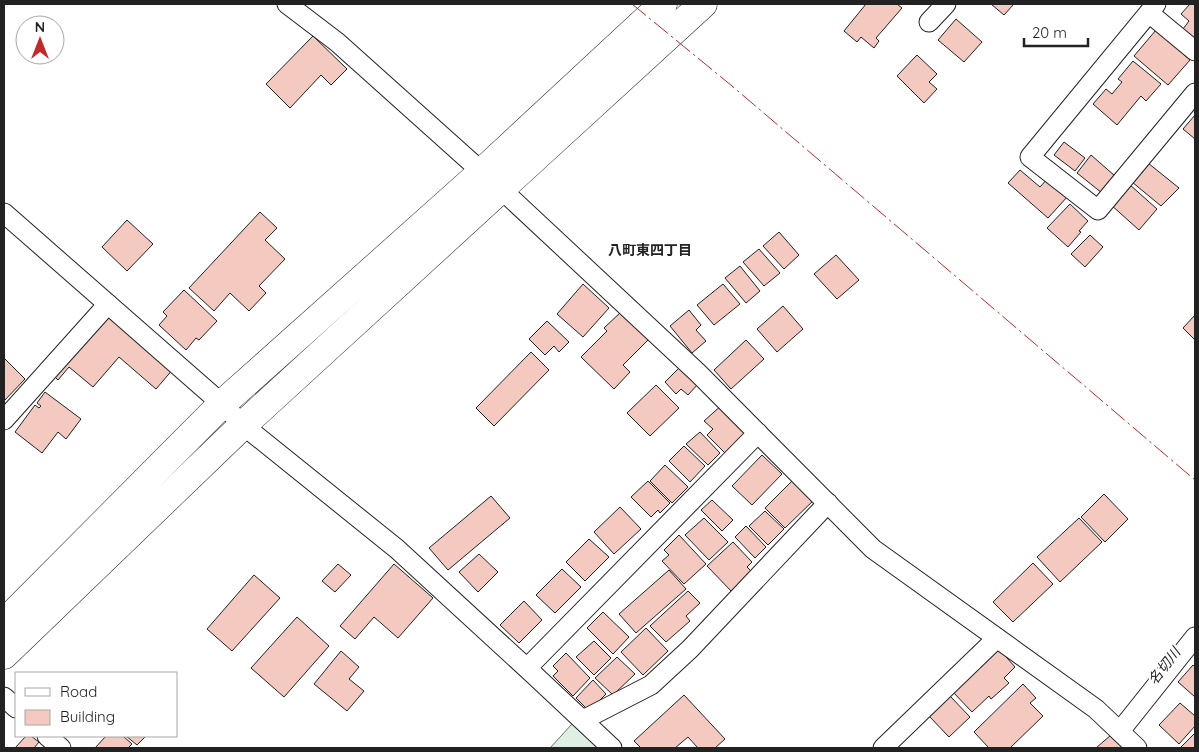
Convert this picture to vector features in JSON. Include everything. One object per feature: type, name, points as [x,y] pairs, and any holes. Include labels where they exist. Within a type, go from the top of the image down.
[{"type":"street","points":[[287,4],[337,42],[492,180],[698,373],[873,548],[1096,709],[1137,748]]},
{"type":"street","points":[[4,655],[243,425],[492,180],[663,4]]},
{"type":"street","points":[[4,623],[222,404],[703,4]]},
{"type":"street","points":[[929,22],[946,4]]},
{"type":"street","points":[[1195,51],[1152,8],[1030,157],[1098,210],[1195,93]]},
{"type":"street","points":[[4,213],[222,404],[243,425],[397,549],[528,668],[612,748]]},
{"type":"street","points":[[4,420],[108,304]]},
{"type":"street","points":[[528,668],[758,433]]},
{"type":"street","points":[[583,720],[651,685],[690,649],[828,503]]},
{"type":"street","points":[[1120,732],[1195,637]]},
{"type":"street","points":[[882,748],[997,638]]},
{"type":"street","points":[[4,697],[15,707]]},
{"type":"street","points":[[48,737],[61,748]]},
{"type":"green space","points":[[572,724],[598,748],[550,748]]},
{"type":"building","points":[[866,4],[897,4],[902,8],[876,38],[879,41],[874,48],[861,37],[857,42],[844,31]]},
{"type":"building","points":[[991,4],[1014,4],[1004,15]]},
{"type":"building","points":[[1190,4],[1195,4],[1195,39],[1183,29],[1189,21],[1181,14]]},
{"type":"building","points":[[956,19],[982,42],[964,62],[938,40]]},
{"type":"building","points":[[1156,30],[1190,60],[1168,85],[1134,56]]},
{"type":"building","points":[[313,36],[347,69],[331,85],[321,75],[290,108],[266,84]]},
{"type":"building","points":[[917,55],[937,74],[929,82],[937,89],[924,103],[897,76]]},
{"type":"building","points":[[1133,61],[1161,84],[1146,101],[1141,96],[1117,125],[1093,104],[1106,89],[1112,94],[1122,82],[1118,79]]},
{"type":"building","points":[[1195,115],[1195,139],[1183,129]]},
{"type":"building","points":[[1064,142],[1085,158],[1075,171],[1054,155]]},
{"type":"building","points":[[1091,155],[1115,176],[1102,193],[1077,173]]},
{"type":"building","points":[[1148,163],[1179,188],[1161,206],[1132,182]]},
{"type":"building","points":[[1020,170],[1040,187],[1048,178],[1068,196],[1048,218],[1008,183]]},
{"type":"building","points":[[1129,184],[1157,209],[1139,230],[1110,204]]},
{"type":"building","points":[[1070,204],[1088,221],[1068,247],[1047,228]]},
{"type":"building","points":[[260,212],[277,228],[265,240],[285,259],[259,286],[266,293],[249,311],[230,293],[214,311],[189,288]]},
{"type":"building","points":[[127,220],[153,244],[127,271],[102,247]]},
{"type":"building","points":[[779,232],[799,255],[784,269],[763,246]]},
{"type":"building","points":[[1090,235],[1103,247],[1085,267],[1071,254]]},
{"type":"building","points":[[759,249],[780,273],[764,286],[743,262]]},
{"type":"building","points":[[836,255],[859,280],[837,299],[814,274]]},
{"type":"building","points":[[740,266],[760,291],[746,303],[725,278]]},
{"type":"building","points":[[583,284],[609,308],[583,337],[557,314]]},
{"type":"building","points":[[723,284],[740,304],[714,325],[697,305]]},
{"type":"building","points":[[184,290],[217,321],[199,340],[196,338],[186,350],[159,325],[167,316],[163,312]]},
{"type":"building","points":[[783,306],[803,329],[777,352],[757,329]]},
{"type":"building","points":[[108,310],[174,368],[156,389],[119,357],[93,387],[69,367],[58,380],[52,374]]},
{"type":"building","points":[[689,310],[701,325],[696,330],[706,341],[692,353],[670,326]]},
{"type":"building","points":[[622,311],[649,339],[623,365],[630,372],[614,389],[581,357],[607,331],[604,328]]},
{"type":"building","points":[[1195,315],[1195,340],[1183,328]]},
{"type":"building","points":[[547,321],[569,342],[559,352],[554,346],[545,355],[529,339]]},
{"type":"building","points":[[746,340],[764,359],[731,389],[714,370]]},
{"type":"building","points":[[531,352],[549,370],[494,426],[476,408]]},
{"type":"building","points":[[4,358],[25,379],[4,401]]},
{"type":"building","points":[[681,366],[698,384],[688,395],[681,389],[676,394],[665,382]]},
{"type":"building","points":[[656,385],[679,408],[650,436],[627,413]]},
{"type":"building","points":[[45,392],[81,419],[66,439],[58,432],[42,453],[15,432],[35,405],[39,408],[41,406],[37,403]]},
{"type":"building","points":[[723,404],[749,429],[726,454],[707,435],[713,429],[704,421]]},
{"type":"building","points":[[700,432],[720,453],[708,465],[686,444]]},
{"type":"building","points":[[684,446],[705,466],[690,482],[669,461]]},
{"type":"building","points":[[762,455],[782,474],[752,505],[732,486]]},
{"type":"building","points":[[665,465],[688,487],[672,503],[650,481]]},
{"type":"building","points":[[795,478],[816,498],[785,528],[765,508]]},
{"type":"building","points":[[648,481],[670,503],[660,513],[658,510],[651,517],[631,497]]},
{"type":"building","points":[[1104,494],[1128,519],[1105,542],[1081,517]]},
{"type":"building","points":[[491,496],[510,518],[448,570],[429,548]]},
{"type":"building","points":[[712,500],[733,520],[722,531],[701,510]]},
{"type":"building","points":[[620,507],[641,529],[614,554],[594,532]]},
{"type":"building","points":[[765,511],[784,529],[768,545],[749,526]]},
{"type":"building","points":[[704,518],[728,542],[709,560],[685,535]]},
{"type":"building","points":[[1079,518],[1102,542],[1060,582],[1037,557]]},
{"type":"building","points":[[746,526],[766,547],[755,558],[735,537]]},
{"type":"building","points":[[679,535],[706,564],[684,584],[662,561],[669,555],[664,550]]},
{"type":"building","points":[[589,539],[609,557],[585,581],[566,562]]},
{"type":"building","points":[[733,542],[752,562],[747,567],[751,571],[746,576],[747,578],[732,592],[707,566]]},
{"type":"building","points":[[479,554],[498,572],[478,592],[459,572]]},
{"type":"building","points":[[1033,563],[1053,584],[1013,622],[993,602]]},
{"type":"building","points":[[338,564],[351,575],[335,592],[322,581]]},
{"type":"building","points":[[394,564],[433,598],[398,638],[374,617],[355,639],[340,626]]},
{"type":"building","points":[[562,569],[581,587],[555,613],[536,595]]},
{"type":"building","points":[[669,570],[686,589],[636,633],[619,614]]},
{"type":"building","points":[[254,575],[280,598],[232,651],[207,629]]},
{"type":"building","points":[[688,591],[700,603],[686,616],[690,621],[666,642],[650,626]]},
{"type":"building","points":[[524,601],[542,620],[519,643],[500,625]]},
{"type":"building","points":[[603,612],[629,637],[613,654],[587,628]]},
{"type":"building","points":[[297,617],[329,646],[284,697],[251,668]]},
{"type":"building","points":[[646,628],[668,651],[643,675],[621,652]]},
{"type":"building","points":[[594,641],[611,658],[594,675],[576,657]]},
{"type":"building","points":[[999,649],[1015,667],[1004,678],[1009,683],[991,699],[989,696],[972,712],[953,692]]},
{"type":"building","points":[[341,651],[359,667],[349,679],[364,691],[347,711],[314,684]]},
{"type":"building","points":[[566,653],[590,678],[573,696],[553,676],[558,671],[553,666]]},
{"type":"building","points":[[617,657],[635,674],[613,695],[595,678]]},
{"type":"building","points":[[1193,665],[1195,667],[1195,697],[1178,682]]},
{"type":"building","points":[[593,680],[606,694],[589,711],[576,698]]},
{"type":"building","points":[[1023,684],[1036,698],[1030,703],[1043,716],[1010,748],[989,748],[974,732]]},
{"type":"building","points":[[684,695],[725,739],[715,748],[698,748],[688,737],[675,748],[641,748],[634,741]]},
{"type":"building","points":[[950,696],[970,717],[949,737],[929,716]]},
{"type":"building","points":[[1180,703],[1195,716],[1195,726],[1179,744],[1159,725]]},
{"type":"building","points":[[1195,733],[1195,748],[1180,748]]},
{"type":"building","points":[[1111,735],[1123,748],[1096,748]]},
{"type":"building","points":[[25,737],[32,737],[39,742],[34,748],[15,748]]},
{"type":"building","points":[[105,737],[124,737],[132,744],[128,748],[95,748]]},
{"type":"building","points":[[127,737],[145,737],[137,745]]},
{"type":"power","points":[[632,4],[732,86],[1195,480]]},
{"type":"district","name":"八町東四丁目","points":[[650,250]]},
{"type":"water label","name":"名切川","points":[[1164,666]]}]
